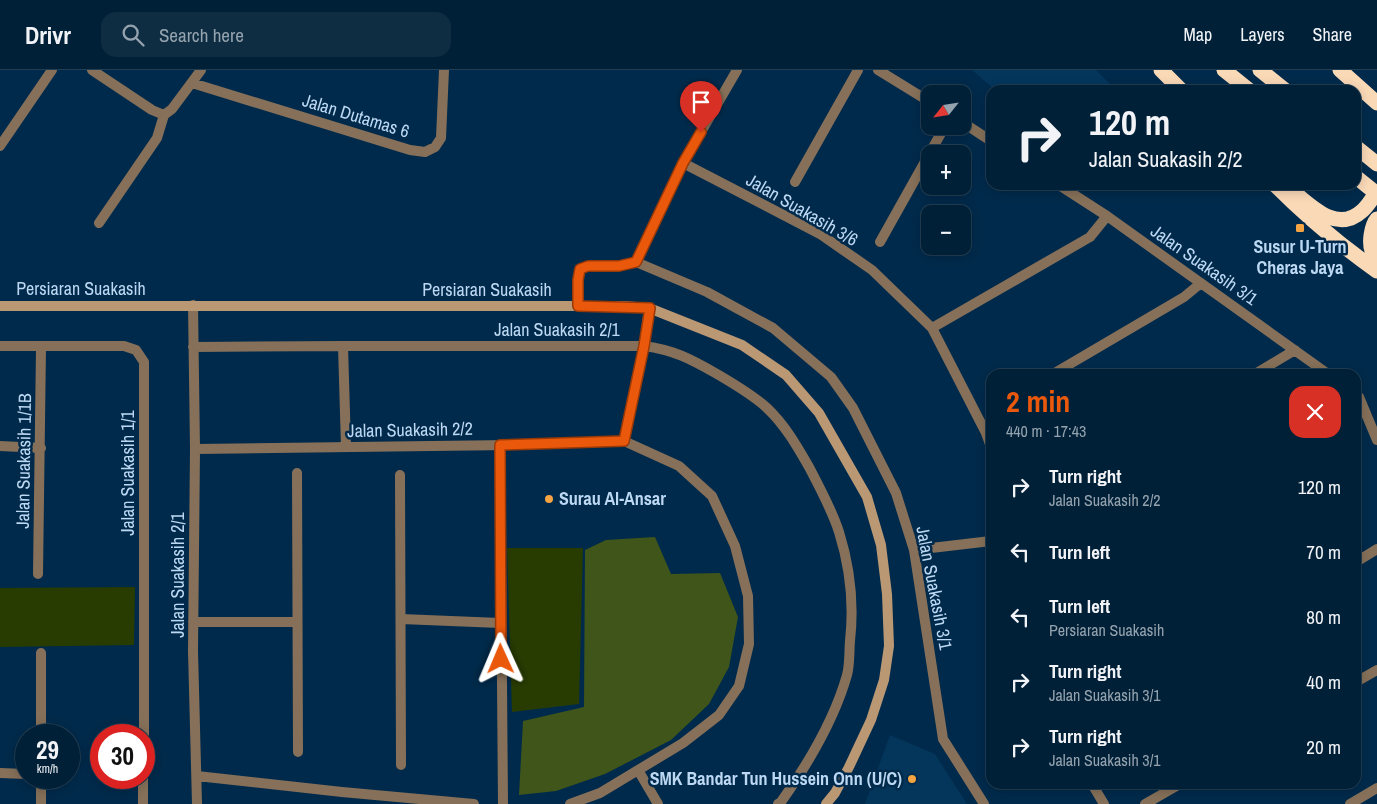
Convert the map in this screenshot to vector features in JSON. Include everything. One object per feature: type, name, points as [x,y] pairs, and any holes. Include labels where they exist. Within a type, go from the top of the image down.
[{"type":"highway","points":[[1161,70],[1176,85]]},
{"type":"highway","points":[[1224,70],[1242,85]]},
{"type":"highway","points":[[1260,70],[1279,85]]},
{"type":"highway","points":[[1340,70],[1357,85]]},
{"type":"highway","points":[[1347,70],[1377,91]]},
{"type":"highway","points":[[1361,89],[1377,103]]},
{"type":"highway","points":[[1361,151],[1377,164]]},
{"type":"highway","points":[[1292,190],[1323,215],[1339,220],[1352,218],[1377,193],[1361,181]]},
{"type":"highway","points":[[1280,190],[1344,248],[1377,271]]},
{"type":"highway","points":[[1376,221],[1371,235],[1372,251],[1377,258]]},
{"type":"street","points":[[0,146],[52,70]]},
{"type":"street","points":[[92,70],[152,110],[164,115]]},
{"type":"street","points":[[99,223],[157,138],[164,115],[172,109],[200,70]]},
{"type":"street","name":"Jalan Dutamas 6","points":[[192,83],[410,150],[425,152],[435,147],[442,138],[444,70]]},
{"type":"street","points":[[578,306],[580,269],[588,266],[619,266],[636,262],[683,163],[737,70]]},
{"type":"street","points":[[794,182],[858,70]]},
{"type":"street","points":[[878,70],[921,96]]},
{"type":"street","points":[[971,128],[986,138]]},
{"type":"street","points":[[880,242],[940,135]]},
{"type":"street","name":"Jalan Suakasih 3/6","points":[[683,163],[820,234],[872,270],[932,328],[986,433]]},
{"type":"street","name":"Jalan Suakasih 3/1","points":[[1067,190],[1107,216],[1321,369]]},
{"type":"street","points":[[932,328],[1090,237],[1107,216]]},
{"type":"street","name":"Jalan Suakasih 3/1","points":[[636,262],[707,292],[773,328],[832,377],[853,408],[896,493],[914,550],[943,739],[984,804]]},
{"type":"street","points":[[1062,369],[1184,297],[1201,283]]},
{"type":"street","name":"Jalan Suakasih 2/1","points":[[193,305],[195,449],[193,622],[197,804]]},
{"type":"street","name":"Persiaran Suakasih","points":[[0,306],[578,306],[650,308],[742,345],[786,375],[819,413],[867,497],[881,545],[887,594],[889,646],[884,680],[871,720],[849,767],[835,793],[826,804]]},
{"type":"street","points":[[624,441],[650,308]]},
{"type":"street","name":"Jalan Suakasih 1/1","points":[[0,346],[124,346],[136,350],[144,362],[144,724]]},
{"type":"street","points":[[343,346],[346,447]]},
{"type":"street","name":"Jalan Suakasih 2/1","points":[[193,347],[644,346],[663,348],[689,358],[735,384],[768,409],[794,439],[840,533],[851,589],[851,630],[847,674],[829,722],[804,769],[778,804]]},
{"type":"street","name":"Jalan Suakasih 1/1B","points":[[38,574],[41,347]]},
{"type":"street","points":[[1263,369],[1295,350]]},
{"type":"street","points":[[1361,402],[1377,440]]},
{"type":"street","name":"Jalan Suakasih 2/2","points":[[195,449],[500,445],[624,441],[679,466],[712,496],[735,546],[748,596],[748,644],[739,686],[719,715],[683,743],[600,793],[570,804]]},
{"type":"street","points":[[500,445],[503,804]]},
{"type":"street","points":[[0,446],[41,448]]},
{"type":"street","points":[[296,474],[298,752]]},
{"type":"street","points":[[400,475],[401,765]]},
{"type":"street","points":[[914,550],[986,542]]},
{"type":"street","points":[[1361,559],[1377,549]]},
{"type":"street","points":[[401,619],[500,622]]},
{"type":"street","points":[[193,622],[297,622]]},
{"type":"street","points":[[41,653],[41,724]]},
{"type":"street","points":[[1361,679],[1377,670]]},
{"type":"street","points":[[638,770],[658,804]]},
{"type":"street","points":[[0,774],[15,774]]},
{"type":"street","points":[[197,776],[474,804]]},
{"type":"street","points":[[1350,804],[1377,788]]},
{"type":"street","points":[[41,789],[41,804]]},
{"type":"street","points":[[143,789],[143,804]]},
{"type":"street","points":[[1095,789],[1104,804]]},
{"type":"street","points":[[1145,804],[1171,789]]},
{"type":"street","points":[[341,804],[342,792]]},
{"type":"shaded area","points":[[972,70],[1096,70],[1111,85],[989,85]]},
{"type":"shaded area","name":"SMK Bandar Tun Hussein Onn (U/C)","points":[[890,735],[935,754],[967,804],[865,804]]},
{"type":"green space","points":[[655,537],[671,574],[720,573],[738,617],[729,667],[709,704],[671,740],[605,774],[556,791],[519,795],[523,721],[584,707],[585,550],[606,540]]},
{"type":"green space","points":[[507,548],[583,548],[579,704],[512,712]]},
{"type":"green space","points":[[135,587],[134,645],[0,647],[0,588]]},
{"type":"place","name":"Susur U-Turn Cheras Jaya","points":[[1300,228]]},
{"type":"place","name":"Surau Al-Ansar","points":[[549,499]]},
{"type":"place","name":"SMK Bandar Tun Hussein Onn (U/C)","points":[[912,779]]},
{"type":"route","points":[[501,659],[500,445],[624,441],[650,308],[578,306],[580,269],[588,266],[619,266],[636,262],[683,163],[701,132]]}]
